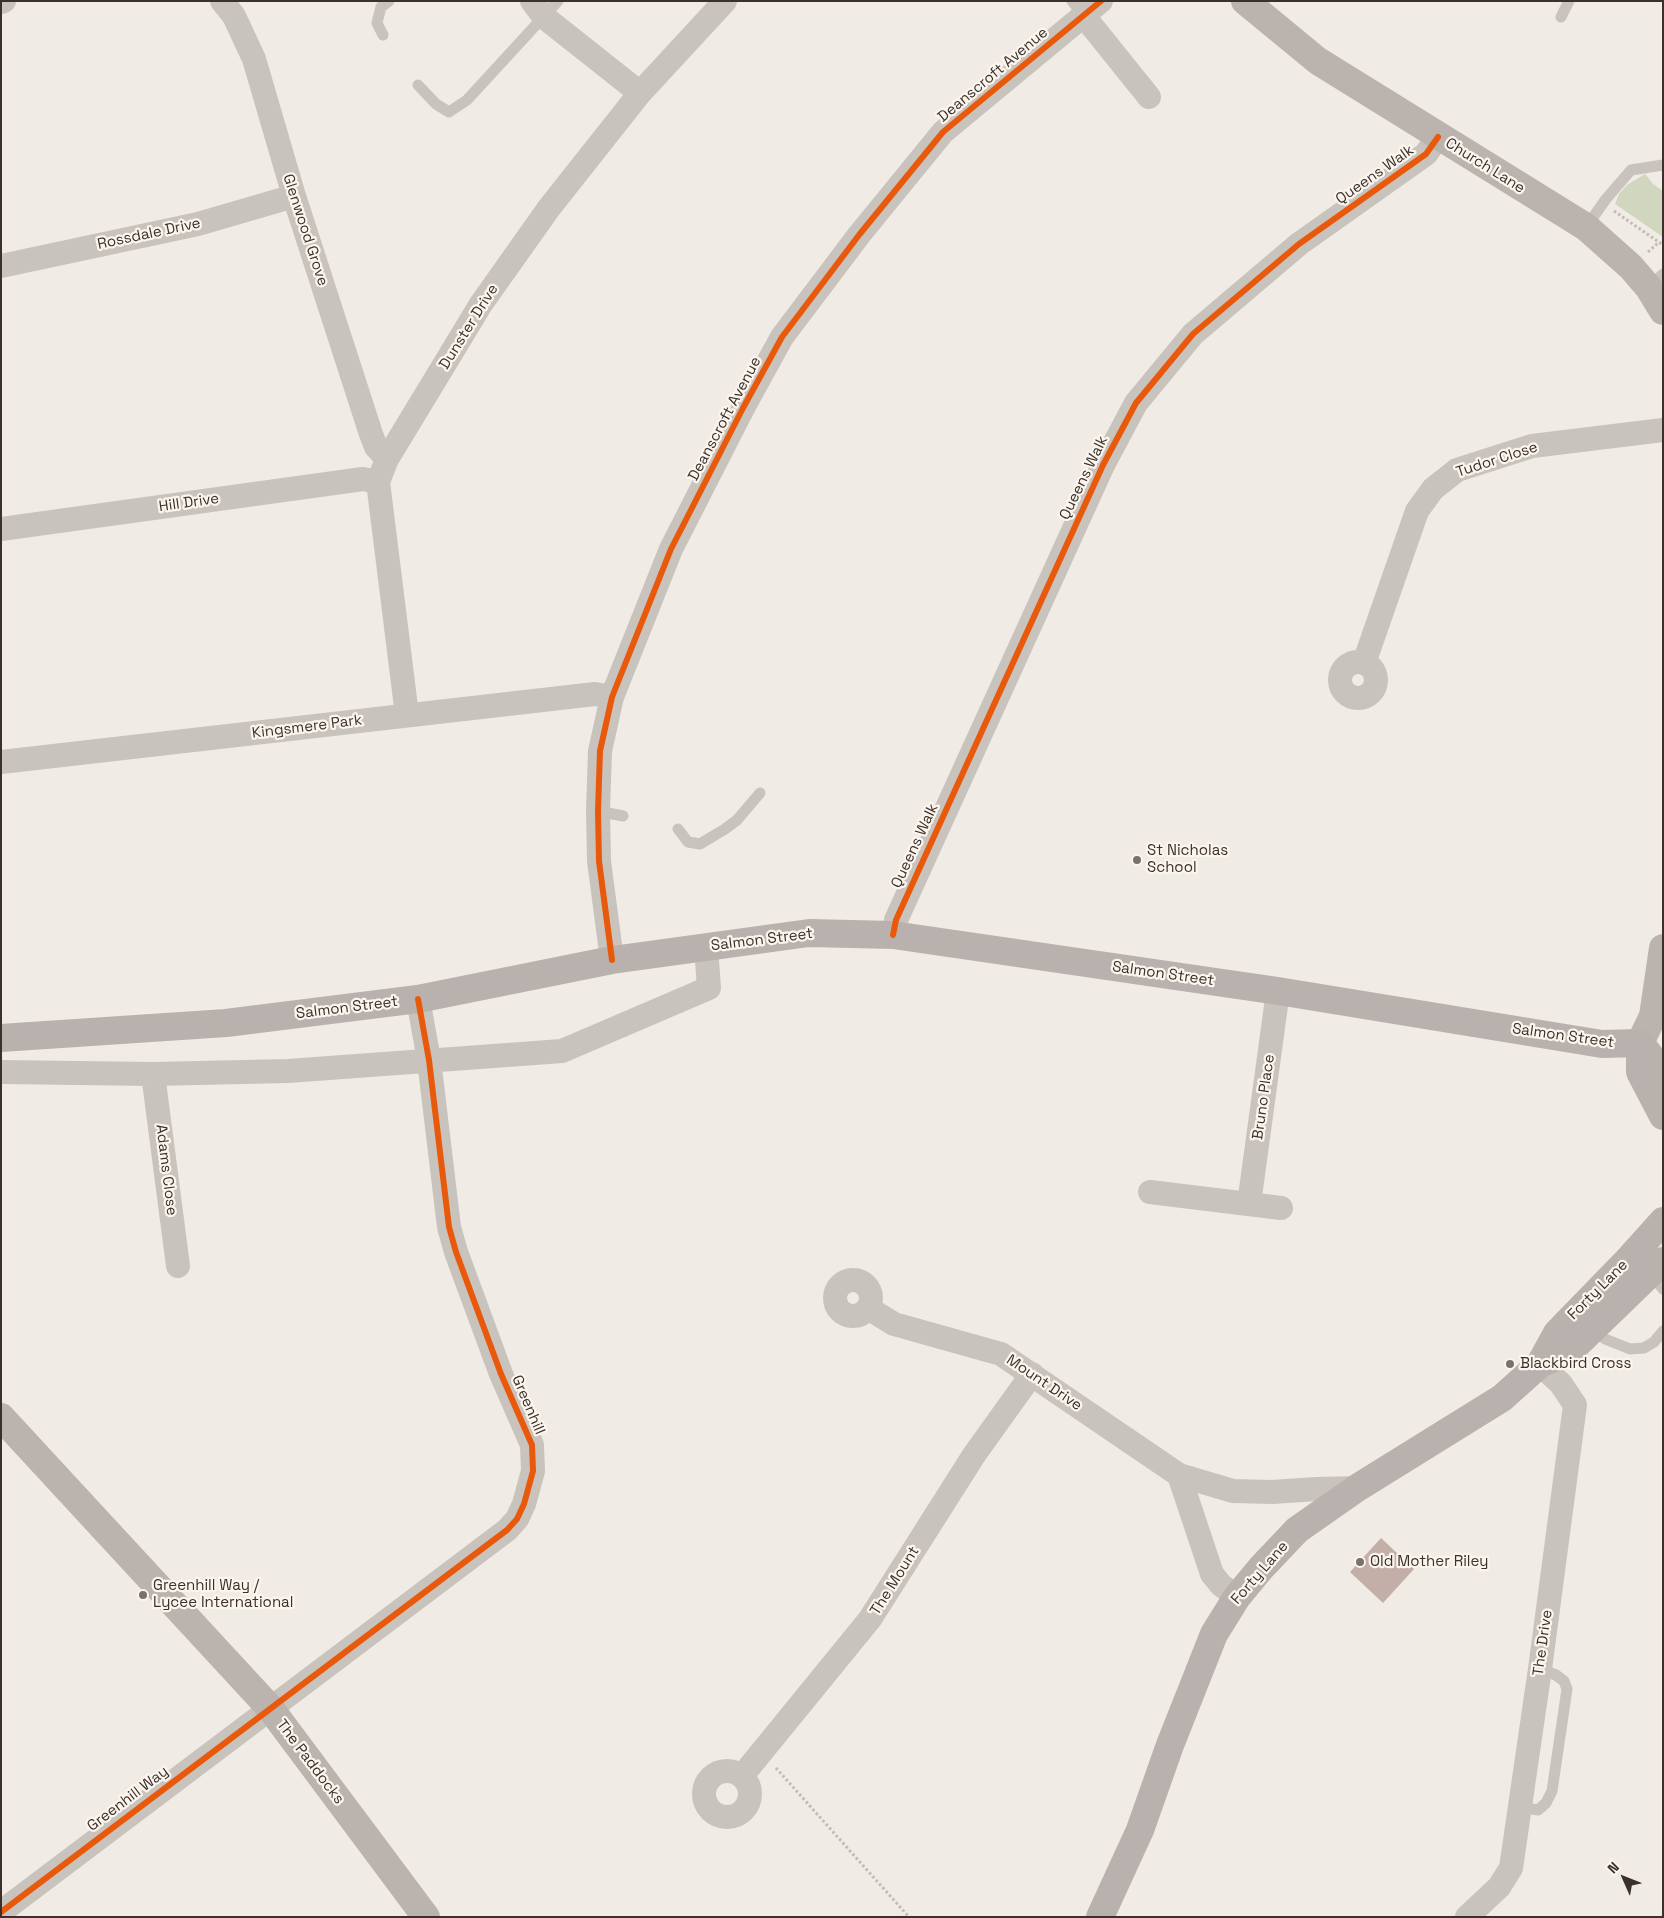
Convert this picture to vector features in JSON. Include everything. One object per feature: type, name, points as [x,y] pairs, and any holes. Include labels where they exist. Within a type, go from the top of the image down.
[{"type":"main road","name":"Salmon Street","points":[[1,1038],[226,1023],[418,999],[612,960],[809,933],[893,935],[1278,991],[1602,1044],[1640,1043]]},
{"type":"main road","points":[[1640,1043],[1663,1072]]},
{"type":"main road","points":[[1640,1043],[1640,1072],[1663,1116]]},
{"type":"main road","name":"Forty Lane","points":[[1540,1364],[1556,1332],[1628,1260],[1663,1221]]},
{"type":"main road","name":"Forty Lane","points":[[1100,1917],[1140,1830],[1170,1745],[1214,1634],[1236,1597],[1261,1568],[1298,1530],[1357,1488],[1502,1398],[1540,1364],[1570,1351],[1593,1328],[1658,1274]]},
{"type":"street","name":"Glenwood Grove","points":[[222,1],[234,16],[254,59],[294,196],[371,434],[376,448],[387,459]]},
{"type":"street","name":"Dunster Drive","points":[[407,715],[378,482],[387,459],[481,304],[549,208],[640,93],[725,1]]},
{"type":"street","name":"Church Lane","points":[[1244,1],[1318,61],[1586,227],[1658,291]]},
{"type":"street","points":[[545,6],[640,93]]},
{"type":"street","points":[[1085,6],[1148,97]]},
{"type":"street","name":"Deanscroft Avenue","points":[[612,960],[599,861],[600,751],[612,697],[671,549],[743,408],[782,337],[859,235],[943,132],[1085,6]]},
{"type":"street","name":"Queens Walk","points":[[893,935],[896,920],[1103,464],[1136,403],[1193,334],[1299,244],[1426,154],[1438,136]]},
{"type":"street","name":"Rossdale Drive","points":[[1,266],[198,224],[294,196]]},
{"type":"street","name":"Tudor Close","points":[[1364,663],[1417,511],[1433,488],[1457,470],[1532,446],[1663,430]]},
{"type":"street","name":"Hill Drive","points":[[1,529],[363,479],[378,482]]},
{"type":"street","name":"Kingsmere Park","points":[[1,762],[595,694],[612,697]]},
{"type":"street","points":[[1,1072],[153,1074],[288,1071],[562,1051],[709,988],[706,947]]},
{"type":"street","points":[[1640,1043],[1653,1016],[1663,948]]},
{"type":"street","name":"Bruno Place","points":[[1249,1204],[1278,991]]},
{"type":"street","name":"Greenhill","points":[[270,1708],[507,1530],[518,1519],[533,1472],[532,1445],[501,1374],[449,1228],[429,1060],[418,999]]},
{"type":"street","name":"Adams Close","points":[[153,1074],[178,1266]]},
{"type":"street","points":[[1150,1192],[1282,1208]]},
{"type":"street","name":"Mount Drive","points":[[868,1308],[894,1324],[1001,1354],[1179,1476],[1233,1491],[1272,1492],[1357,1488]]},
{"type":"street","name":"The Drive","points":[[1467,1917],[1499,1887],[1511,1868],[1575,1405],[1560,1384],[1540,1364]]},
{"type":"street","name":"The Mount","points":[[742,1776],[870,1619],[974,1455],[1032,1374]]},
{"type":"street","name":"The Paddocks","points":[[1,1417],[270,1708],[426,1917]]},
{"type":"street","points":[[1179,1476],[1212,1574],[1221,1585],[1236,1597]]},
{"type":"street","name":"Greenhill Way","points":[[1,1912],[270,1708]]},
{"type":"lane","points":[[383,35],[377,23],[381,7],[389,1]]},
{"type":"lane","points":[[1561,16],[1569,1]]},
{"type":"lane","points":[[418,86],[436,104],[449,112],[467,100],[545,6]]},
{"type":"lane","points":[[1586,227],[1606,198],[1631,170],[1663,165]]},
{"type":"lane","points":[[678,829],[688,842],[700,844],[737,820],[760,793]]},
{"type":"lane","points":[[598,811],[623,816]]},
{"type":"lane","points":[[1593,1328],[1605,1339],[1630,1349],[1644,1348],[1654,1342],[1663,1331]]},
{"type":"path","points":[[1586,227],[1614,211],[1663,245]]},
{"type":"path","points":[[762,1753],[909,1917]]},
{"type":"green space","points":[[1645,174],[1653,184],[1663,191],[1663,237],[1615,204],[1619,194],[1627,185]]},
{"type":"building","points":[[1381,1538],[1414,1569],[1383,1603],[1350,1572]]},
{"type":"cycle path","points":[[612,960],[599,861],[600,751],[612,697],[671,549],[743,408],[782,337],[859,235],[943,132],[1101,1]]},
{"type":"cycle path","points":[[893,935],[896,920],[1103,465],[1136,403],[1193,334],[1299,244],[1426,154],[1438,137]]},
{"type":"cycle path","points":[[1,1912],[507,1530],[517,1519],[524,1504],[533,1471],[532,1445],[501,1374],[456,1252],[449,1227],[429,1060],[418,999]]},
{"type":"place","name":"St Nicholas School","points":[[1137,860]]},
{"type":"place","name":"Blackbird Cross","points":[[1510,1364]]},
{"type":"place","name":"Old Mother Riley","points":[[1360,1562]]},
{"type":"place","name":"Greenhill Way / Lycee International","points":[[143,1595]]}]
